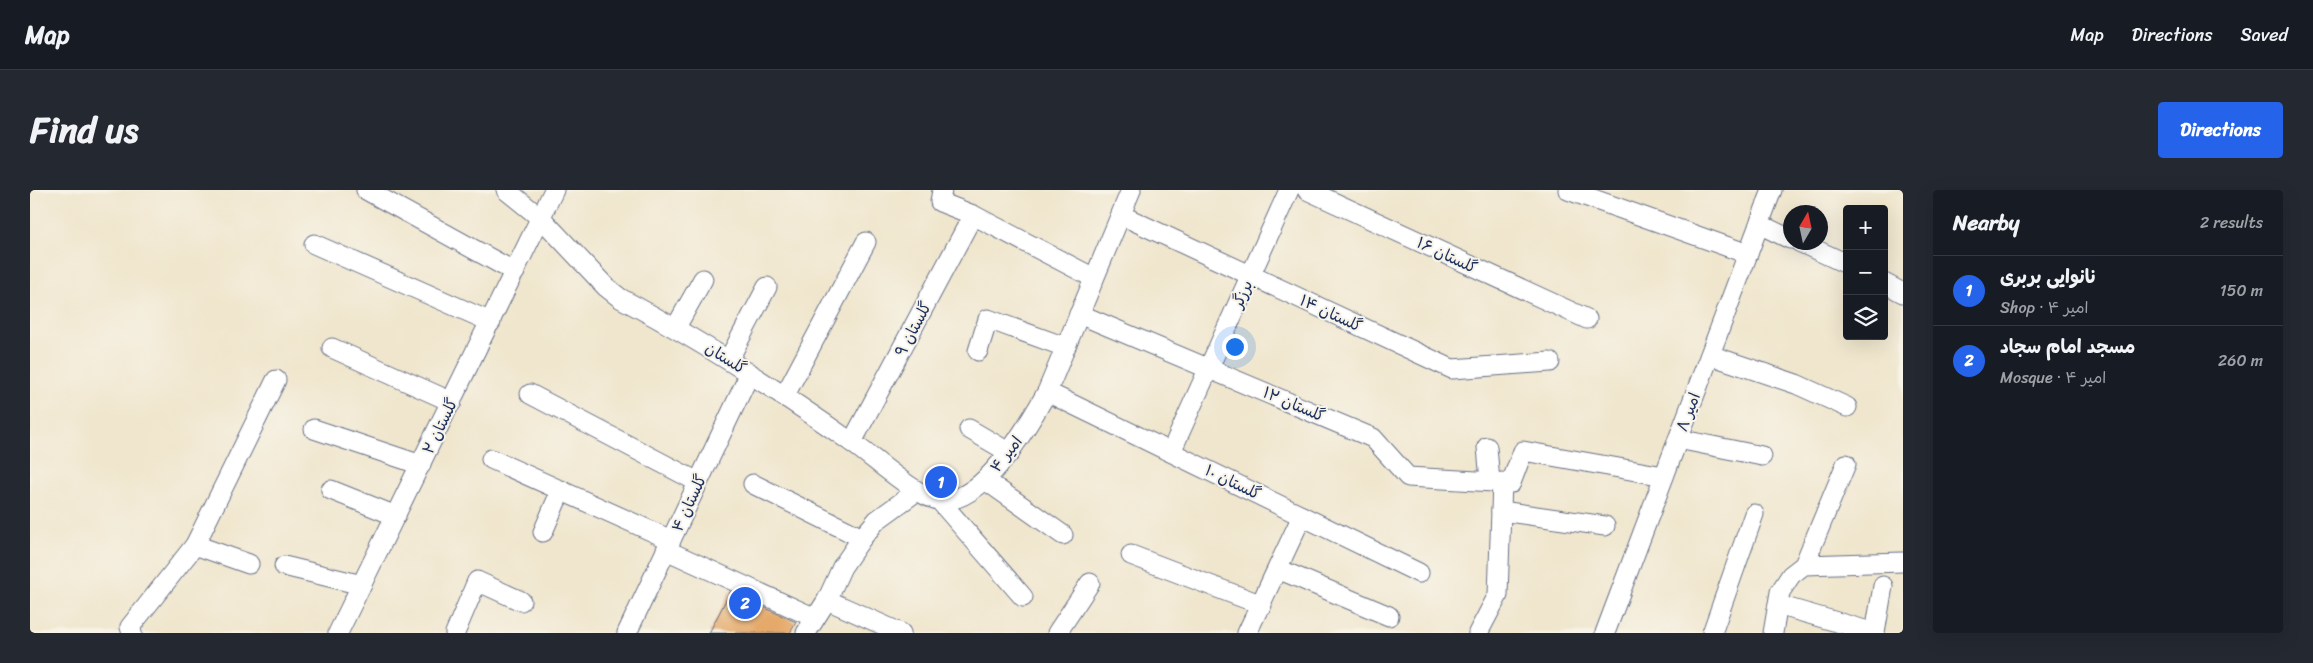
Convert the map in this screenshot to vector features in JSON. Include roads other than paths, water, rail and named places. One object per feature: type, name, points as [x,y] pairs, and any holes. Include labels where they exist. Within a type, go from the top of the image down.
[{"type":"street","points":[[366,190],[516,272]]},
{"type":"street","name":"گلستان","points":[[506,190],[542,219],[606,287],[620,298],[676,327],[729,359],[852,442],[917,491]]},
{"type":"street","name":"گلستان ۲","points":[[338,633],[542,219],[554,190]]},
{"type":"street","points":[[942,190],[940,202],[973,216],[1094,278]]},
{"type":"street","name":"امیر ۴","points":[[939,500],[962,495],[985,480],[1010,453],[1047,392],[1131,190]]},
{"type":"street","name":"برزگر","points":[[1171,452],[1289,190]]},
{"type":"street","name":"گلستان ۱۶","points":[[1307,190],[1587,320]]},
{"type":"street","name":"امیر ۸","points":[[1605,633],[1772,190]]},
{"type":"street","points":[[1575,191],[1748,254]]},
{"type":"street","name":"گلستان ۱۴","points":[[1121,215],[1452,368],[1550,362]]},
{"type":"street","name":"گلستان ۹","points":[[852,442],[973,216]]},
{"type":"street","points":[[1759,224],[1783,236]]},
{"type":"street","points":[[784,397],[866,242]]},
{"type":"street","points":[[314,244],[491,322]]},
{"type":"street","points":[[1816,250],[1843,262]]},
{"type":"street","points":[[676,327],[703,279]]},
{"type":"street","points":[[1888,285],[1903,293]]},
{"type":"street","points":[[729,359],[767,287]]},
{"type":"street","name":"گلستان ۱۲","points":[[1079,314],[1373,438],[1408,477],[1496,482]]},
{"type":"street","points":[[978,351],[988,319],[1065,347]]},
{"type":"street","points":[[332,348],[452,402]]},
{"type":"street","points":[[1710,355],[1796,384],[1847,407]]},
{"type":"street","name":"گلستان ۴","points":[[627,633],[750,373]]},
{"type":"street","points":[[132,633],[130,627],[195,546],[276,380]]},
{"type":"street","name":"گلستان ۱۰","points":[[1047,392],[1419,573]]},
{"type":"street","points":[[530,394],[698,482]]},
{"type":"street","points":[[314,429],[421,465]]},
{"type":"street","points":[[969,429],[1010,453]]},
{"type":"street","points":[[1678,439],[1762,456]]},
{"type":"street","points":[[1478,633],[1498,595],[1501,511],[1487,447]]},
{"type":"street","points":[[1496,482],[1511,482],[1523,451],[1664,476]]},
{"type":"street","points":[[491,459],[561,490],[669,545],[810,626],[827,600],[842,567],[862,538],[877,520],[917,491],[939,500],[1023,597]]},
{"type":"street","points":[[1774,633],[1780,592],[1791,575],[1804,565],[1846,464]]},
{"type":"street","points":[[985,480],[1062,535]]},
{"type":"street","points":[[753,484],[862,538]]},
{"type":"street","points":[[331,490],[396,516]]},
{"type":"street","points":[[543,532],[561,490]]},
{"type":"street","points":[[1501,511],[1605,526]]},
{"type":"street","points":[[1712,633],[1754,514]]},
{"type":"street","points":[[1247,633],[1262,605],[1302,516]]},
{"type":"street","points":[[195,546],[249,564]]},
{"type":"street","points":[[1131,556],[1262,605]]},
{"type":"street","points":[[1804,565],[1903,562]]},
{"type":"street","points":[[284,566],[362,585]]},
{"type":"street","points":[[1278,569],[1389,616]]},
{"type":"street","points":[[455,633],[477,581],[521,601]]},
{"type":"street","points":[[1056,633],[1090,583]]},
{"type":"street","points":[[1778,605],[1875,633],[1883,586]]},
{"type":"street","points":[[827,600],[901,633]]},
{"type":"place","name":"نانوایی بربری","points":[[941,482]]},
{"type":"place","name":"مسجد امام سجاد","points":[[745,603]]}]
